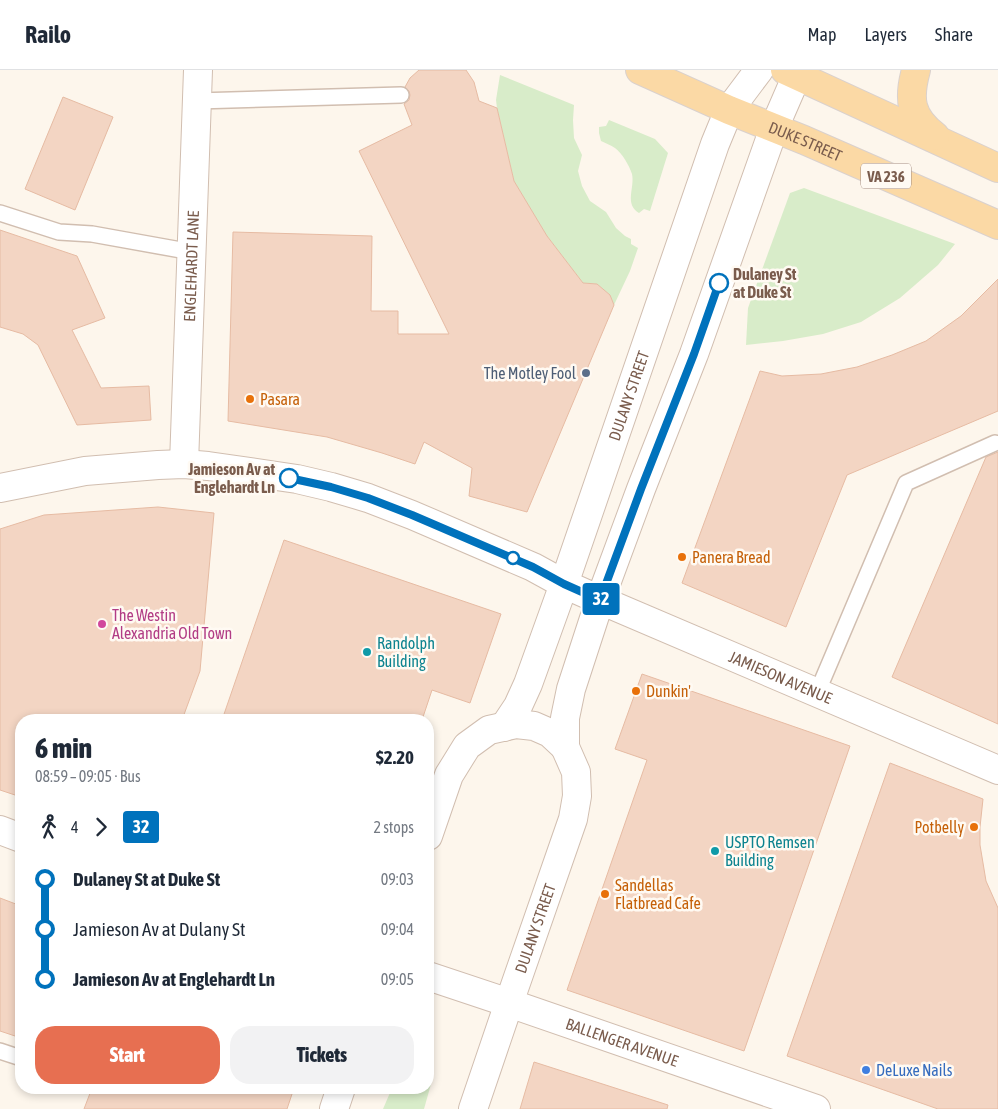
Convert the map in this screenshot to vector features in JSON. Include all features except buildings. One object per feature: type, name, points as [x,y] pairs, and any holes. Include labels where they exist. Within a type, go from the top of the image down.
[{"type":"main road","name":"DUKE STREET","points":[[640,70],[998,225]]},
{"type":"main road","points":[[916,70],[911,87],[915,113],[925,128],[942,142]]},
{"type":"main road","points":[[794,72],[998,168]]},
{"type":"street","name":"ENGLEHARDT LANE","points":[[184,464],[198,70]]},
{"type":"street","name":"DULANY STREET","points":[[504,727],[518,706],[528,684],[715,144],[729,110],[759,70]]},
{"type":"street","name":"DULANY STREET","points":[[473,1109],[573,819],[578,796],[576,772],[565,747],[564,718],[571,689],[600,600],[694,354],[794,72]]},
{"type":"street","name":"JAMIESON AVENUE","points":[[0,488],[85,471],[184,464],[236,469],[331,487],[368,498],[491,548],[600,600],[998,770]]},
{"type":"street","name":"DULANY STREET","points":[[434,819],[449,775],[467,746],[489,730],[516,724],[534,726],[550,733],[565,747]]},
{"type":"street","points":[[0,830],[15,836]]},
{"type":"street","name":"BALLENGER AVENUE","points":[[434,978],[816,1109]]},
{"type":"street","points":[[334,1109],[339,1094]]},
{"type":"lane","points":[[197,101],[401,95]]},
{"type":"lane","points":[[0,213],[59,232],[92,234],[192,252]]},
{"type":"lane","points":[[817,693],[906,483],[995,443]]},
{"type":"lane","points":[[0,1051],[15,1056]]},
{"type":"green space","points":[[500,75],[574,105],[574,138],[582,155],[578,171],[582,186],[590,201],[606,212],[616,228],[631,239],[631,244],[638,248],[630,271],[614,305],[610,295],[597,284],[583,283],[547,236],[514,181],[497,108],[496,100]]},
{"type":"green space","points":[[609,120],[655,139],[668,153],[650,211],[644,209],[639,213],[632,205],[633,179],[629,167],[618,150],[601,141],[599,127],[606,126]]},
{"type":"green space","points":[[804,188],[955,244],[938,265],[900,298],[861,322],[823,334],[746,345],[748,308],[790,193]]},
{"type":"green space","points":[[389,1094],[428,1094],[424,1109],[383,1109]]},
{"type":"bus line","name":"32","points":[[289,478],[331,487],[368,498],[412,515],[533,567],[564,584],[600,600],[694,354],[719,283]]},
{"type":"place","name":"Dulaney St at Duke St","points":[[719,283]]},
{"type":"place","name":"The Motley Fool","points":[[586,373]]},
{"type":"place","name":"Pasara","points":[[250,399]]},
{"type":"place","name":"Jamieson Av at Englehardt Ln","points":[[289,478]]},
{"type":"place","name":"Panera Bread","points":[[682,557]]},
{"type":"place","name":"The Westin Alexandria Old Town","points":[[102,624]]},
{"type":"place","name":"Randolph Building","points":[[367,652]]},
{"type":"place","name":"Dunkin'","points":[[636,691]]},
{"type":"place","name":"Potbelly","points":[[974,827]]},
{"type":"place","name":"USPTO Remsen Building","points":[[715,851]]},
{"type":"place","name":"Sandellas Flatbread Cafe","points":[[605,894]]},
{"type":"place","name":"DeLuxe Nails","points":[[866,1070]]}]
